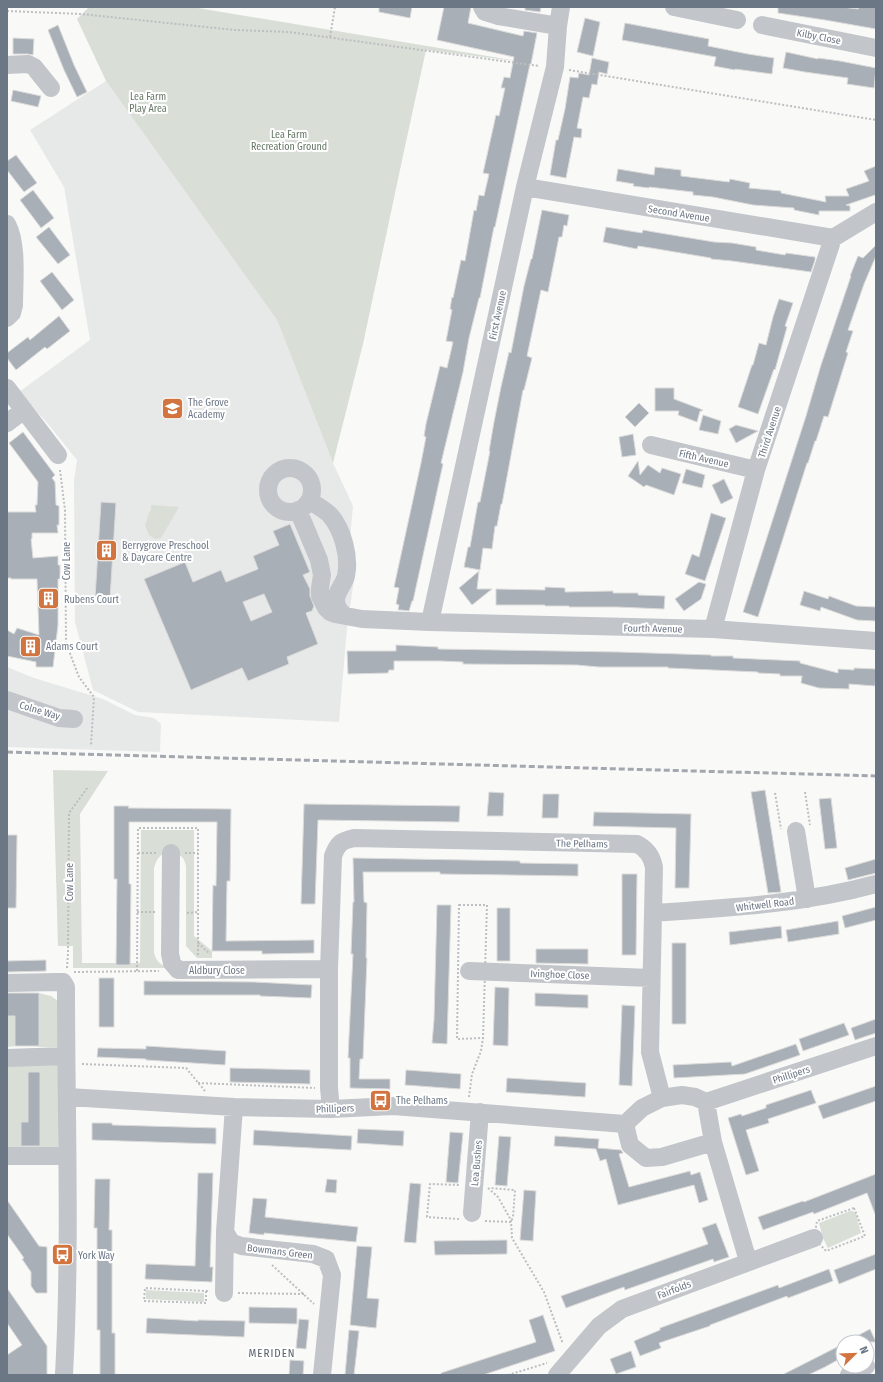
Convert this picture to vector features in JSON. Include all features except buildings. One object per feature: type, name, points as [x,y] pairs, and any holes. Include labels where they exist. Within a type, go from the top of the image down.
[{"type":"street","points":[[482,7],[485,12],[498,16],[558,26]]},
{"type":"street","name":"First Avenue","points":[[430,622],[525,188],[555,67],[561,7]]},
{"type":"street","points":[[674,7],[737,20]]},
{"type":"street","name":"Kilby Close","points":[[762,25],[876,48]]},
{"type":"street","points":[[7,65],[28,64],[34,66],[51,88]]},
{"type":"street","name":"Second Avenue","points":[[525,188],[833,238]]},
{"type":"street","points":[[833,238],[876,212]]},
{"type":"street","points":[[7,224],[10,230],[14,252],[14,305],[12,314],[7,318]]},
{"type":"street","name":"Third Avenue","points":[[714,629],[756,470],[833,238]]},
{"type":"street","points":[[7,388],[58,455]]},
{"type":"street","points":[[7,423],[24,410]]},
{"type":"street","name":"Fifth Avenue","points":[[651,445],[756,470]]},
{"type":"street","name":"Fourth Avenue","points":[[344,615],[339,610],[336,599],[347,570],[347,556],[343,541],[337,527],[329,515],[304,506],[322,575],[320,596],[323,604],[330,612],[362,619],[714,629],[876,641]]},
{"type":"street","name":"Colne Way","points":[[7,700],[59,718],[74,719]]},
{"type":"street","points":[[796,830],[806,899]]},
{"type":"street","name":"The Pelhams","points":[[331,1109],[329,1088],[329,969],[333,856],[341,841],[354,838],[637,844],[644,847],[653,860],[654,867],[650,1052],[662,1098]]},
{"type":"street","name":"Aldbury Close","points":[[171,852],[170,954],[172,963],[178,970],[329,969]]},
{"type":"street","name":"Whitwell Road","points":[[653,913],[719,909],[806,899],[876,884]]},
{"type":"street","name":"Ivinghoe Close","points":[[469,971],[651,978]]},
{"type":"street","points":[[7,983],[65,977],[68,1097],[67,1316],[64,1375]]},
{"type":"street","name":"Phillipers","points":[[706,1102],[876,1046]]},
{"type":"street","points":[[7,1058],[66,1060]]},
{"type":"street","points":[[713,1142],[662,1157],[646,1158],[630,1145],[625,1124],[642,1108],[662,1098],[682,1095],[695,1097],[706,1102],[713,1142],[748,1261]]},
{"type":"street","name":"Phillipers","points":[[68,1097],[234,1107],[331,1109],[393,1106],[625,1124]]},
{"type":"street","points":[[224,1293],[225,1232],[234,1107]]},
{"type":"street","name":"Lea Bushes","points":[[472,1213],[474,1112]]},
{"type":"street","points":[[7,1156],[67,1156]]},
{"type":"street","name":"Bowmans Green","points":[[225,1232],[231,1242],[241,1246],[312,1254],[326,1259],[332,1275],[322,1375]]},
{"type":"street","name":"Fairfolds","points":[[558,1366],[599,1326],[622,1309],[748,1261],[814,1238]]},
{"type":"path","points":[[330,37],[335,7]]},
{"type":"path","points":[[7,11],[81,14],[235,30],[289,32],[330,37],[555,67],[876,120]]},
{"type":"path","name":"Cow Lane","points":[[58,455],[65,510],[66,643],[79,677],[94,697],[91,745]]},
{"type":"path","name":"Cow Lane","points":[[65,977],[68,953],[69,813],[88,787]]},
{"type":"path","points":[[137,912],[155,912]]},
{"type":"path","points":[[186,913],[198,912]]},
{"type":"path","points":[[65,977],[178,970]]},
{"type":"path","points":[[474,1112],[472,1074],[481,1051],[483,1038]]},
{"type":"path","points":[[66,1060],[186,1068],[210,1096],[209,1105]]},
{"type":"path","points":[[198,1083],[329,1088]]},
{"type":"path","points":[[490,1188],[498,1197],[511,1220],[512,1238],[544,1292],[566,1352],[558,1366],[508,1375]]},
{"type":"path","points":[[854,1208],[865,1236],[826,1251],[814,1238],[817,1221],[854,1208]]},
{"type":"path","points":[[270,1264],[328,1317]]},
{"type":"path","points":[[206,1291],[206,1303],[144,1301],[145,1288],[206,1291],[224,1293],[304,1294]]},
{"type":"shaded area","name":"The Grove Academy","points":[[106,81],[277,320],[333,463],[353,506],[350,539],[355,573],[347,628],[339,722],[138,712],[93,690],[75,622],[74,480],[77,460],[48,424],[19,392],[90,340],[64,187],[30,130]]},
{"type":"shaded area","points":[[7,667],[34,678],[103,699],[135,715],[154,718],[161,724],[160,752],[7,747]]},
{"type":"green space","name":"Lea Farm Recreation Ground","points":[[192,7],[517,61],[426,50],[363,344],[333,463],[277,320],[106,81],[77,19],[88,8]]},
{"type":"green space","points":[[151,505],[179,507],[161,538],[155,539],[149,535],[145,525],[151,510]]},
{"type":"green space","points":[[53,770],[108,771],[80,814],[82,963],[140,963],[141,830],[194,830],[194,936],[212,951],[212,958],[197,958],[186,946],[186,866],[180,855],[167,853],[162,855],[156,861],[154,868],[154,953],[157,960],[161,964],[173,968],[73,968],[73,946],[58,946]]},
{"type":"green space","points":[[39,993],[51,996],[58,1001],[61,1047],[39,1047]]},
{"type":"green space","points":[[7,1016],[15,1016],[15,1046],[7,1047]]},
{"type":"green space","points":[[62,1060],[58,1147],[50,1150],[7,1150],[7,1065]]},
{"type":"green space","points":[[853,1211],[856,1214],[861,1233],[828,1248],[823,1238],[819,1223]]},
{"type":"green space","points":[[146,1290],[204,1293],[204,1302],[146,1299]]},
{"type":"railway","points":[[7,752],[876,776]]},
{"type":"place","name":"The Grove Academy","points":[[172,408]]},
{"type":"place","name":"Berrygrove Preschool & Daycare Centre","points":[[106,551]]},
{"type":"place","name":"Rubens Court","points":[[48,599]]},
{"type":"place","name":"Adams Court","points":[[31,646]]},
{"type":"place","name":"The Pelhams","points":[[380,1100]]},
{"type":"place","name":"York Way","points":[[63,1255]]},
{"type":"district","name":"MERIDEN","points":[[272,1353]]},
{"type":"park label","name":"Lea Farm Play Area","points":[[148,102]]}]
